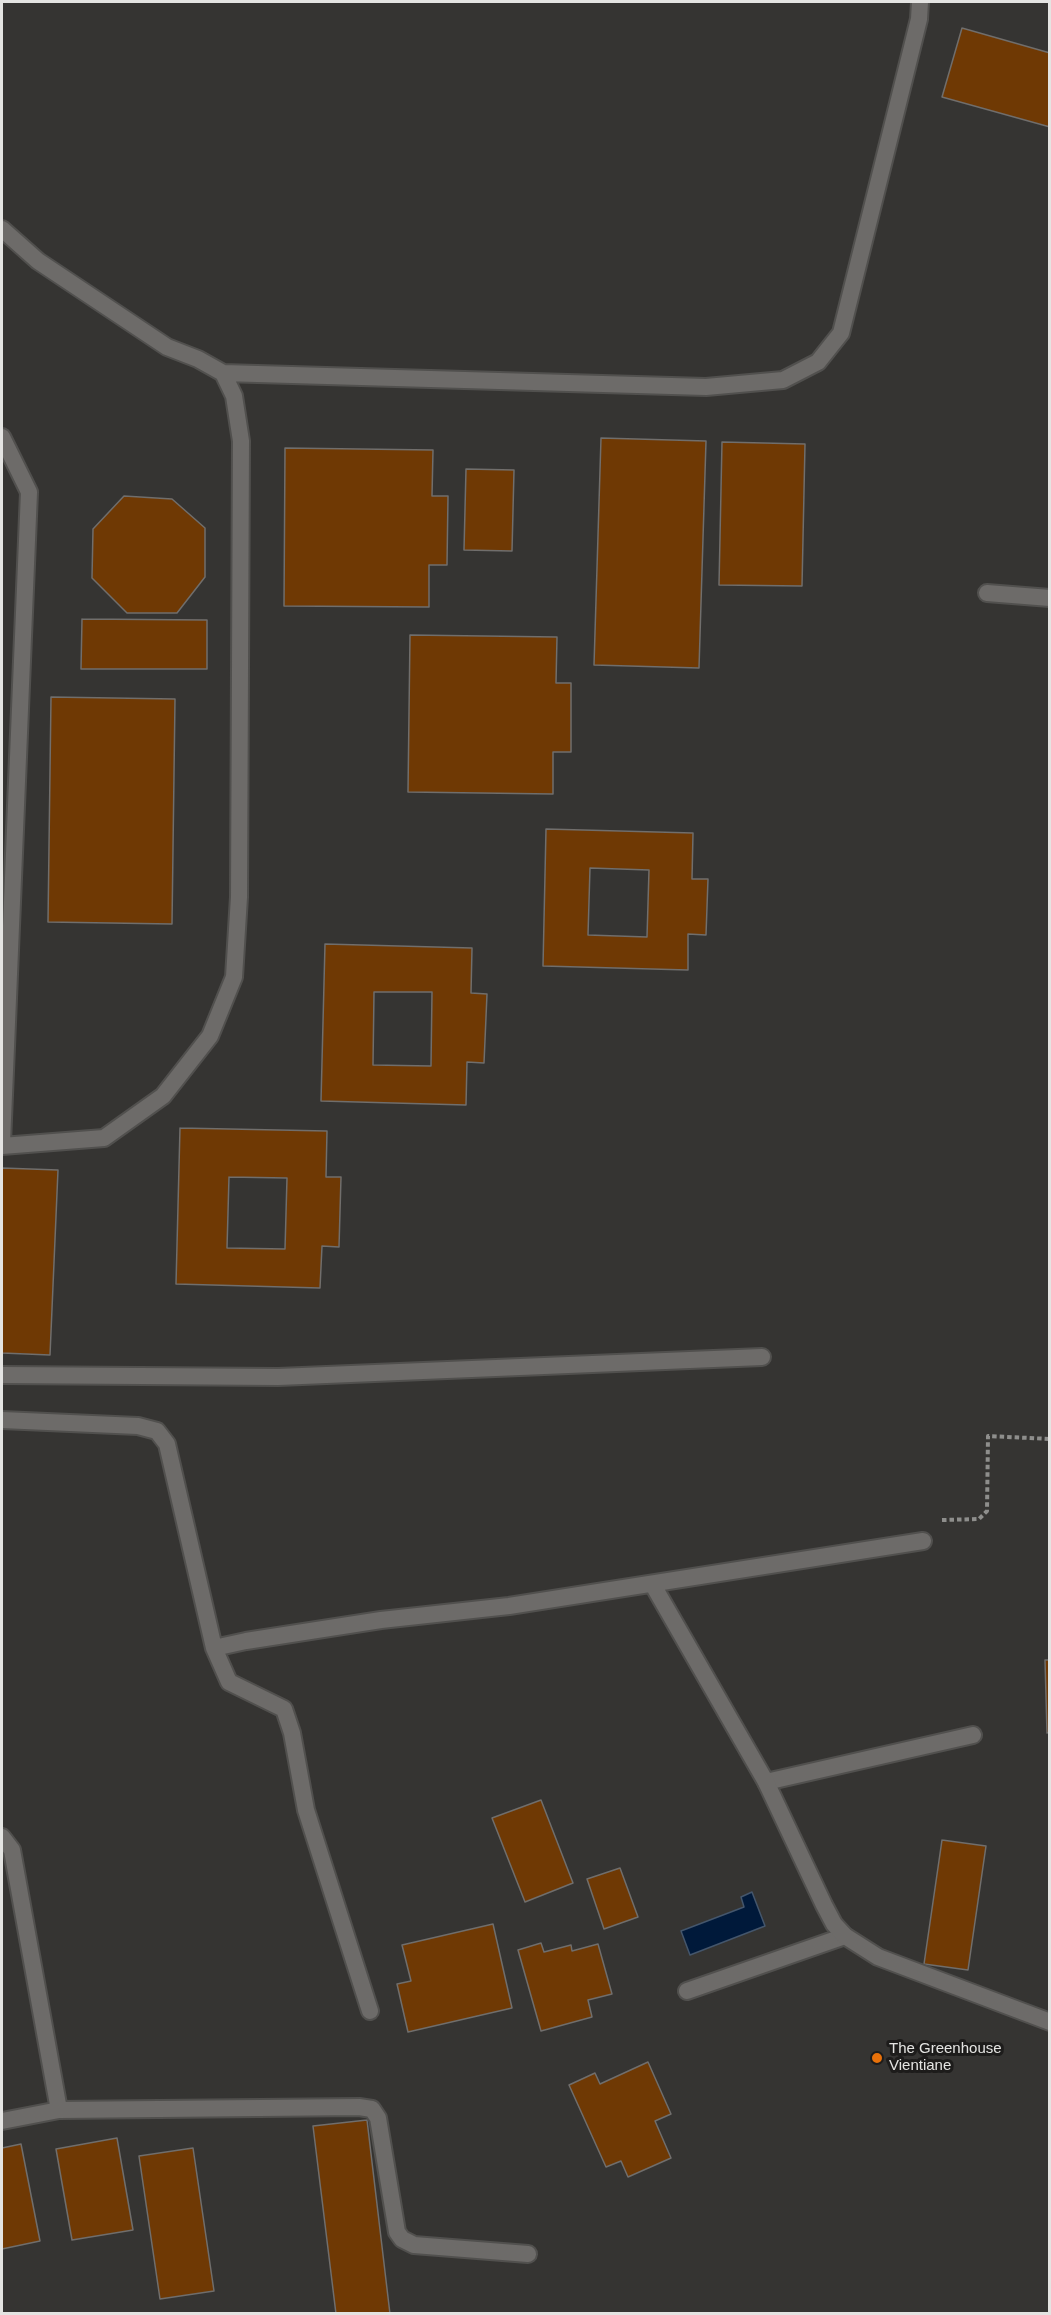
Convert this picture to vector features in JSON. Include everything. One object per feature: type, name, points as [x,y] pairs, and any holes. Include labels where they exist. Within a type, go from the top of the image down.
[{"type":"street","points":[[2,229],[38,261],[167,347],[198,359],[223,373],[706,387],[783,380],[818,362],[841,333],[919,19],[920,2]]},
{"type":"street","points":[[2,437],[29,492],[2,1145],[104,1138],[163,1096],[210,1036],[234,977],[239,897],[241,441],[234,396],[223,373]]},
{"type":"street","points":[[987,593],[1050,598]]},
{"type":"street","points":[[2,1375],[278,1377],[762,1357]]},
{"type":"street","points":[[2,1420],[138,1426],[157,1431],[167,1444],[214,1648],[229,1682],[284,1709],[292,1734],[306,1810],[370,2011]]},
{"type":"street","points":[[214,1648],[381,1620],[509,1606],[653,1585],[923,1541]]},
{"type":"street","points":[[653,1585],[766,1782],[834,1924],[845,1936],[878,1957],[1050,2022]]},
{"type":"street","points":[[766,1782],[974,1735]]},
{"type":"street","points":[[2,1837],[12,1850],[59,2109]]},
{"type":"street","points":[[687,1991],[845,1936]]},
{"type":"street","points":[[2,2121],[59,2109],[359,2107],[372,2109],[378,2118],[396,2232],[402,2240],[414,2246],[528,2254]]},
{"type":"path","points":[[923,1541],[929,1521],[979,1518],[987,1511],[988,1436],[1050,1439]]},
{"type":"water","points":[[752,1892],[765,1926],[690,1955],[681,1931],[744,1907],[741,1897]]},
{"type":"building","points":[[962,28],[1050,53],[1050,127],[942,97]]},
{"type":"building","points":[[601,438],[706,441],[699,668],[594,665]]},
{"type":"building","points":[[722,442],[805,444],[802,586],[719,585]]},
{"type":"building","points":[[285,448],[433,450],[432,496],[448,496],[447,565],[429,565],[429,607],[284,606]]},
{"type":"building","points":[[466,469],[514,470],[512,551],[464,550]]},
{"type":"building","points":[[124,496],[172,499],[205,528],[205,577],[177,613],[127,613],[92,578],[93,529]]},
{"type":"building","points":[[82,619],[207,620],[207,669],[81,669]]},
{"type":"building","points":[[410,635],[557,637],[556,683],[571,683],[571,752],[553,752],[553,794],[408,792]]},
{"type":"building","points":[[51,697],[175,699],[172,924],[48,922]]},
{"type":"building","points":[[546,829],[693,833],[692,879],[708,879],[706,935],[688,934],[688,970],[543,966]],"holes":[[[590,868],[649,870],[647,937],[588,935]]]},
{"type":"building","points":[[325,944],[472,948],[471,993],[487,994],[484,1063],[467,1062],[466,1105],[321,1101]],"holes":[[[374,992],[432,992],[431,1066],[373,1065]]]},
{"type":"building","points":[[180,1128],[327,1131],[326,1177],[341,1177],[339,1247],[322,1246],[320,1288],[176,1284]],"holes":[[[229,1177],[287,1178],[285,1249],[227,1248]]]},
{"type":"building","points":[[2,1168],[58,1170],[50,1355],[2,1353]]},
{"type":"building","points":[[1045,1660],[1050,1660],[1050,1732],[1047,1733]]},
{"type":"building","points":[[541,1800],[573,1883],[525,1902],[492,1818]]},
{"type":"building","points":[[942,1840],[986,1846],[968,1970],[924,1964]]},
{"type":"building","points":[[620,1868],[638,1917],[604,1929],[587,1879]]},
{"type":"building","points":[[493,1924],[512,2008],[408,2032],[397,1984],[411,1981],[402,1945]]},
{"type":"building","points":[[541,1943],[544,1952],[571,1945],[572,1951],[598,1944],[612,1994],[588,2000],[592,2017],[541,2031],[518,1950]]},
{"type":"building","points":[[648,2062],[671,2114],[655,2121],[671,2158],[628,2177],[621,2161],[606,2167],[569,2085],[595,2073],[600,2084]]},
{"type":"building","points":[[367,2120],[390,2314],[336,2314],[313,2126]]},
{"type":"building","points":[[117,2138],[133,2230],[72,2240],[56,2149]]},
{"type":"building","points":[[21,2144],[40,2241],[2,2249],[2,2148]]},
{"type":"building","points":[[193,2148],[214,2291],[160,2299],[139,2156]]},
{"type":"place","name":"The Greenhouse Vientiane","points":[[877,2058]]}]
